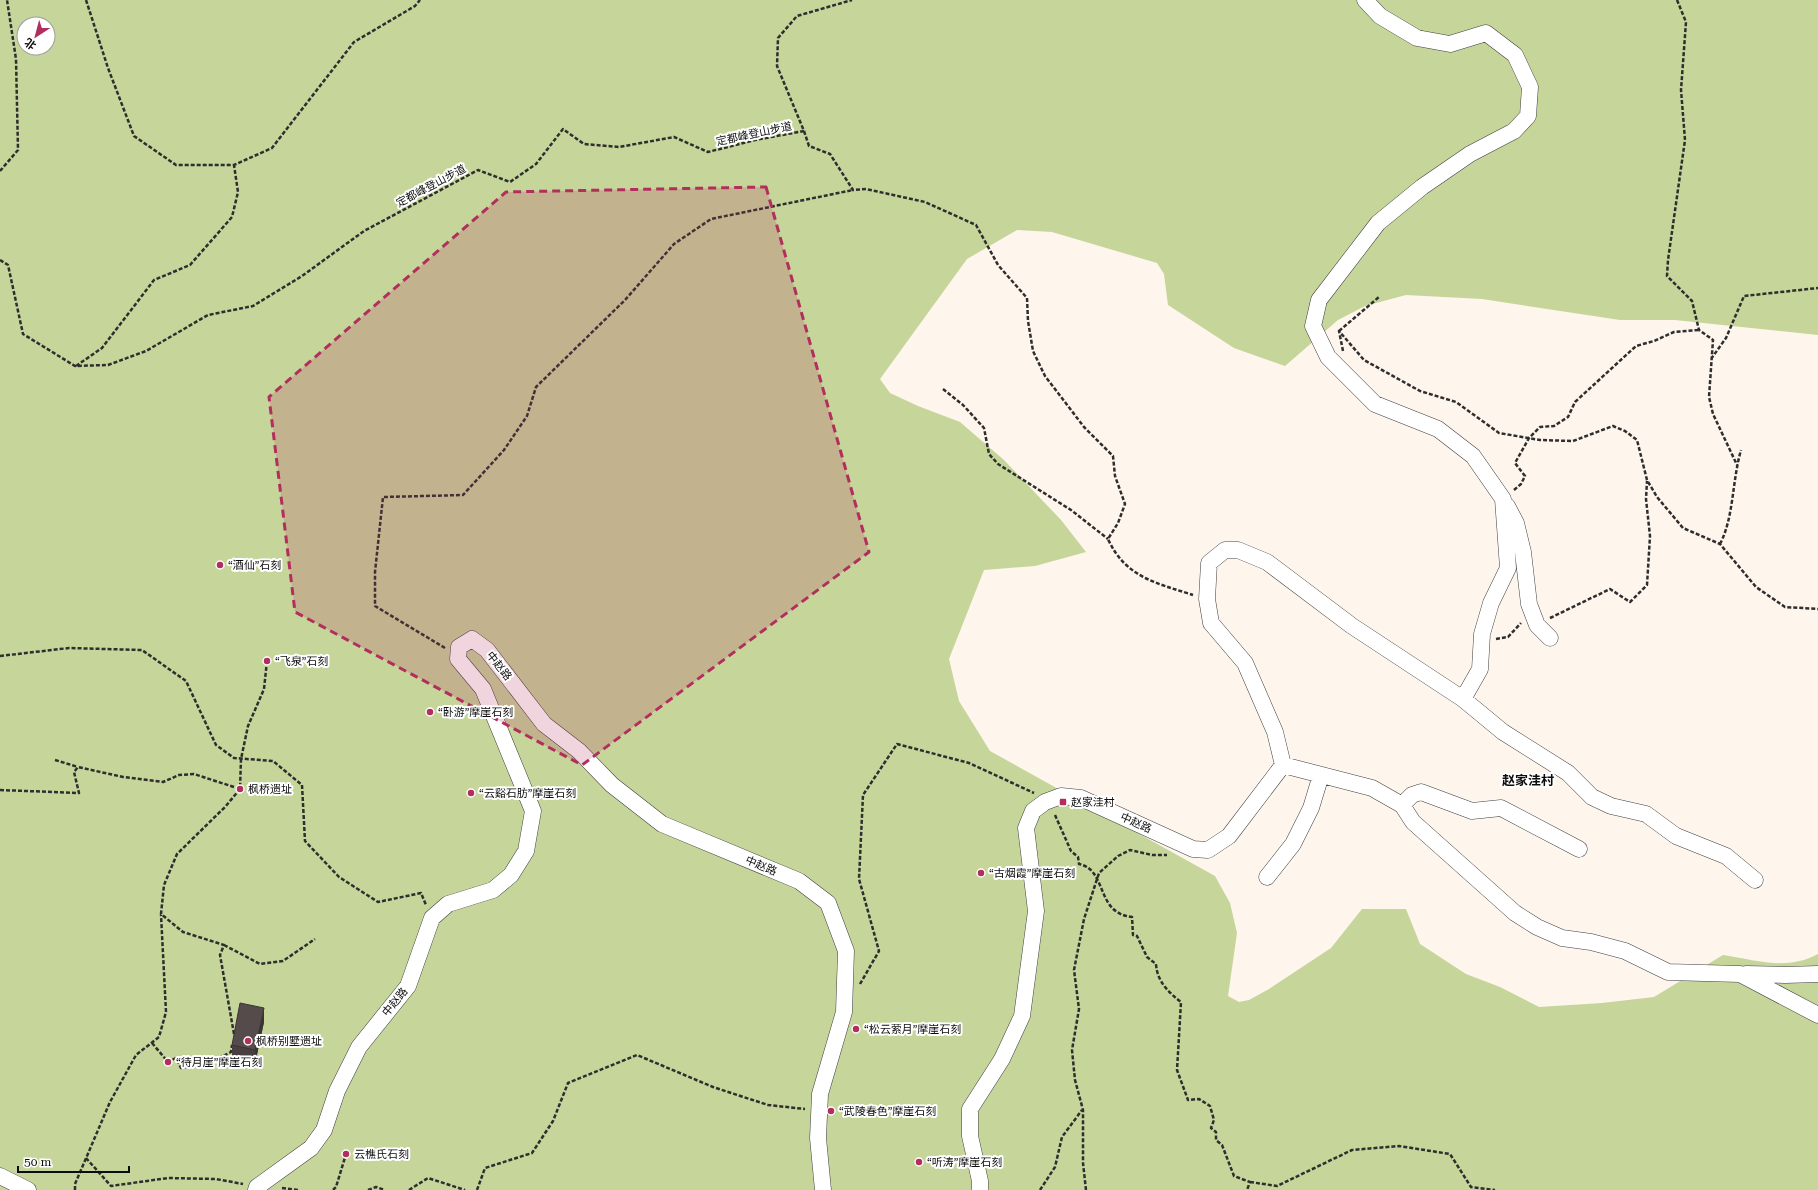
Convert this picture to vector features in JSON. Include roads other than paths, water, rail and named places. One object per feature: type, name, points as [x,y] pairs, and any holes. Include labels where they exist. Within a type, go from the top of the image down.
[{"type":"street","points":[[1365,0],[1380,16],[1417,38],[1450,44],[1486,33],[1515,55],[1530,87],[1528,116],[1514,131],[1470,154],[1422,187],[1378,223],[1319,300],[1314,326],[1328,356],[1375,404],[1438,430],[1474,456],[1503,499],[1516,523],[1524,552],[1529,604],[1535,618],[1550,638]]},
{"type":"street","points":[[1463,699],[1480,669],[1481,640],[1491,602],[1508,568],[1503,499]]},
{"type":"street","points":[[1755,880],[1726,856],[1676,836],[1646,814],[1611,806],[1592,797],[1568,773],[1503,732],[1463,699],[1352,626],[1267,562],[1238,550],[1226,550],[1209,563],[1207,599],[1212,623],[1246,663],[1275,732],[1283,765],[1372,788],[1402,804],[1413,822],[1515,913],[1537,927],[1562,938],[1591,942],[1625,951],[1668,972],[1785,975],[1818,974]]},
{"type":"street","name":"中赵路","points":[[256,1188],[311,1148],[324,1130],[337,1091],[359,1047],[408,986],[432,918],[448,904],[493,890],[511,875],[526,851],[533,811],[483,689],[458,659],[459,647],[472,639],[487,650],[544,724],[578,751],[612,786],[662,824],[798,881],[828,903],[846,951],[844,1012],[820,1094],[818,1138],[823,1190]]},
{"type":"street","name":"中赵路","points":[[980,1190],[980,1181],[970,1136],[970,1109],[1002,1059],[1022,1016],[1036,911],[1026,828],[1033,811],[1050,800],[1061,796],[1081,798],[1193,849],[1208,850],[1229,836],[1283,765]]},
{"type":"street","points":[[1267,877],[1293,844],[1311,808],[1321,775]]},
{"type":"street","points":[[1402,804],[1412,795],[1421,792],[1472,811],[1501,808],[1579,849]]},
{"type":"street","points":[[1740,974],[1818,1015]]},
{"type":"street","points":[[0,1176],[28,1190]]},
{"type":"place","name":"“酒仙”石刻","points":[[220,565]]},
{"type":"place","name":"“飞泉”石刻","points":[[267,661]]},
{"type":"place","name":"“卧游”摩崖石刻","points":[[430,712]]},
{"type":"place","name":"枫桥遗址","points":[[240,789]]},
{"type":"place","name":"“云谿石肪”摩崖石刻","points":[[471,793]]},
{"type":"place","name":"赵家洼村","points":[[1063,802]]},
{"type":"place","name":"“古烟霞”摩崖石刻","points":[[981,873]]},
{"type":"place","name":"“松云萦月”摩崖石刻","points":[[856,1029]]},
{"type":"place","name":"枫桥别墅遗址","points":[[248,1041]]},
{"type":"place","name":"“待月崖”摩崖石刻","points":[[168,1062]]},
{"type":"place","name":"“武陵春色”摩崖石刻","points":[[831,1111]]},
{"type":"place","name":"云樵氏石刻","points":[[346,1154]]},
{"type":"place","name":"“听涛”摩崖石刻","points":[[919,1162]]},
{"type":"district","name":"赵家洼村","points":[[1528,780]]}]
